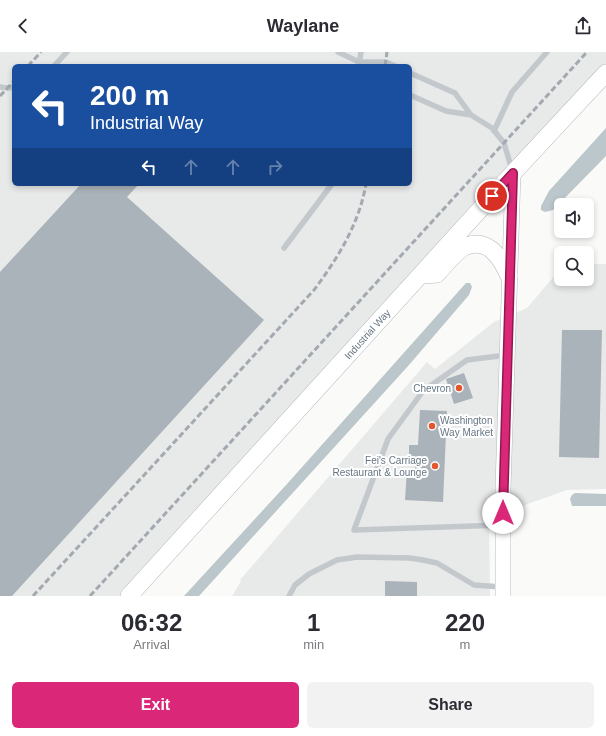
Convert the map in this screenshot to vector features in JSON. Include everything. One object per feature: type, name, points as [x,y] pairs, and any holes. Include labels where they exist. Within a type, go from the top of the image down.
[{"type":"main road","name":"Industrial Way","points":[[130,596],[606,72]]},
{"type":"main road","points":[[503,592],[503,488],[506,355],[513,173]]},
{"type":"main road","points":[[421,275],[437,274],[463,248],[472,245],[482,245],[490,248],[498,254],[509,276]]},
{"type":"lane","points":[[56,64],[67,52]]},
{"type":"lane","points":[[338,52],[359,64]]},
{"type":"lane","points":[[361,52],[361,64]]},
{"type":"lane","points":[[494,131],[512,92],[547,52]]},
{"type":"lane","points":[[369,64],[386,62],[390,64]]},
{"type":"lane","points":[[412,74],[455,93],[471,115],[492,128],[504,143],[513,173]]},
{"type":"lane","points":[[0,87],[12,87]]},
{"type":"lane","points":[[412,96],[446,111],[471,115]]},
{"type":"lane","points":[[284,248],[330,186]]},
{"type":"lane","points":[[503,525],[354,530],[388,439],[423,391],[467,360],[506,355]]},
{"type":"lane","points":[[289,596],[295,585],[309,574],[337,560],[357,557],[410,558],[437,563],[474,585],[503,592]]},
{"type":"shaded area","points":[[0,52],[606,52],[606,71],[129,596],[0,596]]},
{"type":"shaded area","points":[[606,128],[606,156],[565,198],[554,198],[554,209],[545,212],[541,210],[541,206],[549,191]]},
{"type":"shaded area","points":[[594,264],[606,264],[606,489],[567,490],[522,506],[489,510],[490,596],[232,596],[241,581],[240,580],[427,362],[435,369],[494,322],[527,308],[554,276],[554,286],[594,286]]},
{"type":"shaded area","points":[[466,283],[470,283],[472,287],[469,295],[409,365],[199,596],[184,596],[287,484]]},
{"type":"shaded area","points":[[575,493],[606,494],[606,506],[572,506],[570,499]]},
{"type":"building","points":[[79,186],[137,186],[127,197],[264,320],[12,596],[0,596],[0,272]]},
{"type":"building","points":[[562,330],[602,330],[599,458],[559,457]]},
{"type":"building","name":"Chevron","points":[[464,373],[473,398],[454,404],[446,379]]},
{"type":"building","points":[[420,410],[447,411],[443,502],[405,500],[407,470],[415,470],[415,463],[409,463],[409,445],[418,445]]},
{"type":"building","points":[[385,581],[417,582],[417,596],[385,596]]},
{"type":"railway","points":[[30,64],[41,52]]},
{"type":"railway","points":[[385,64],[387,52]]},
{"type":"railway","points":[[90,596],[587,52]]},
{"type":"railway","points":[[0,96],[12,83]]},
{"type":"railway","points":[[33,596],[314,290],[331,266],[353,227],[363,199],[366,186]]},
{"type":"place","name":"Chevron","points":[[459,388]]},
{"type":"place","name":"Washington Way Market","points":[[432,426]]},
{"type":"place","name":"Fei's Carriage Restaurant & Lounge","points":[[435,466]]},
{"type":"route","points":[[492,196],[513,173],[503,513]]}]
